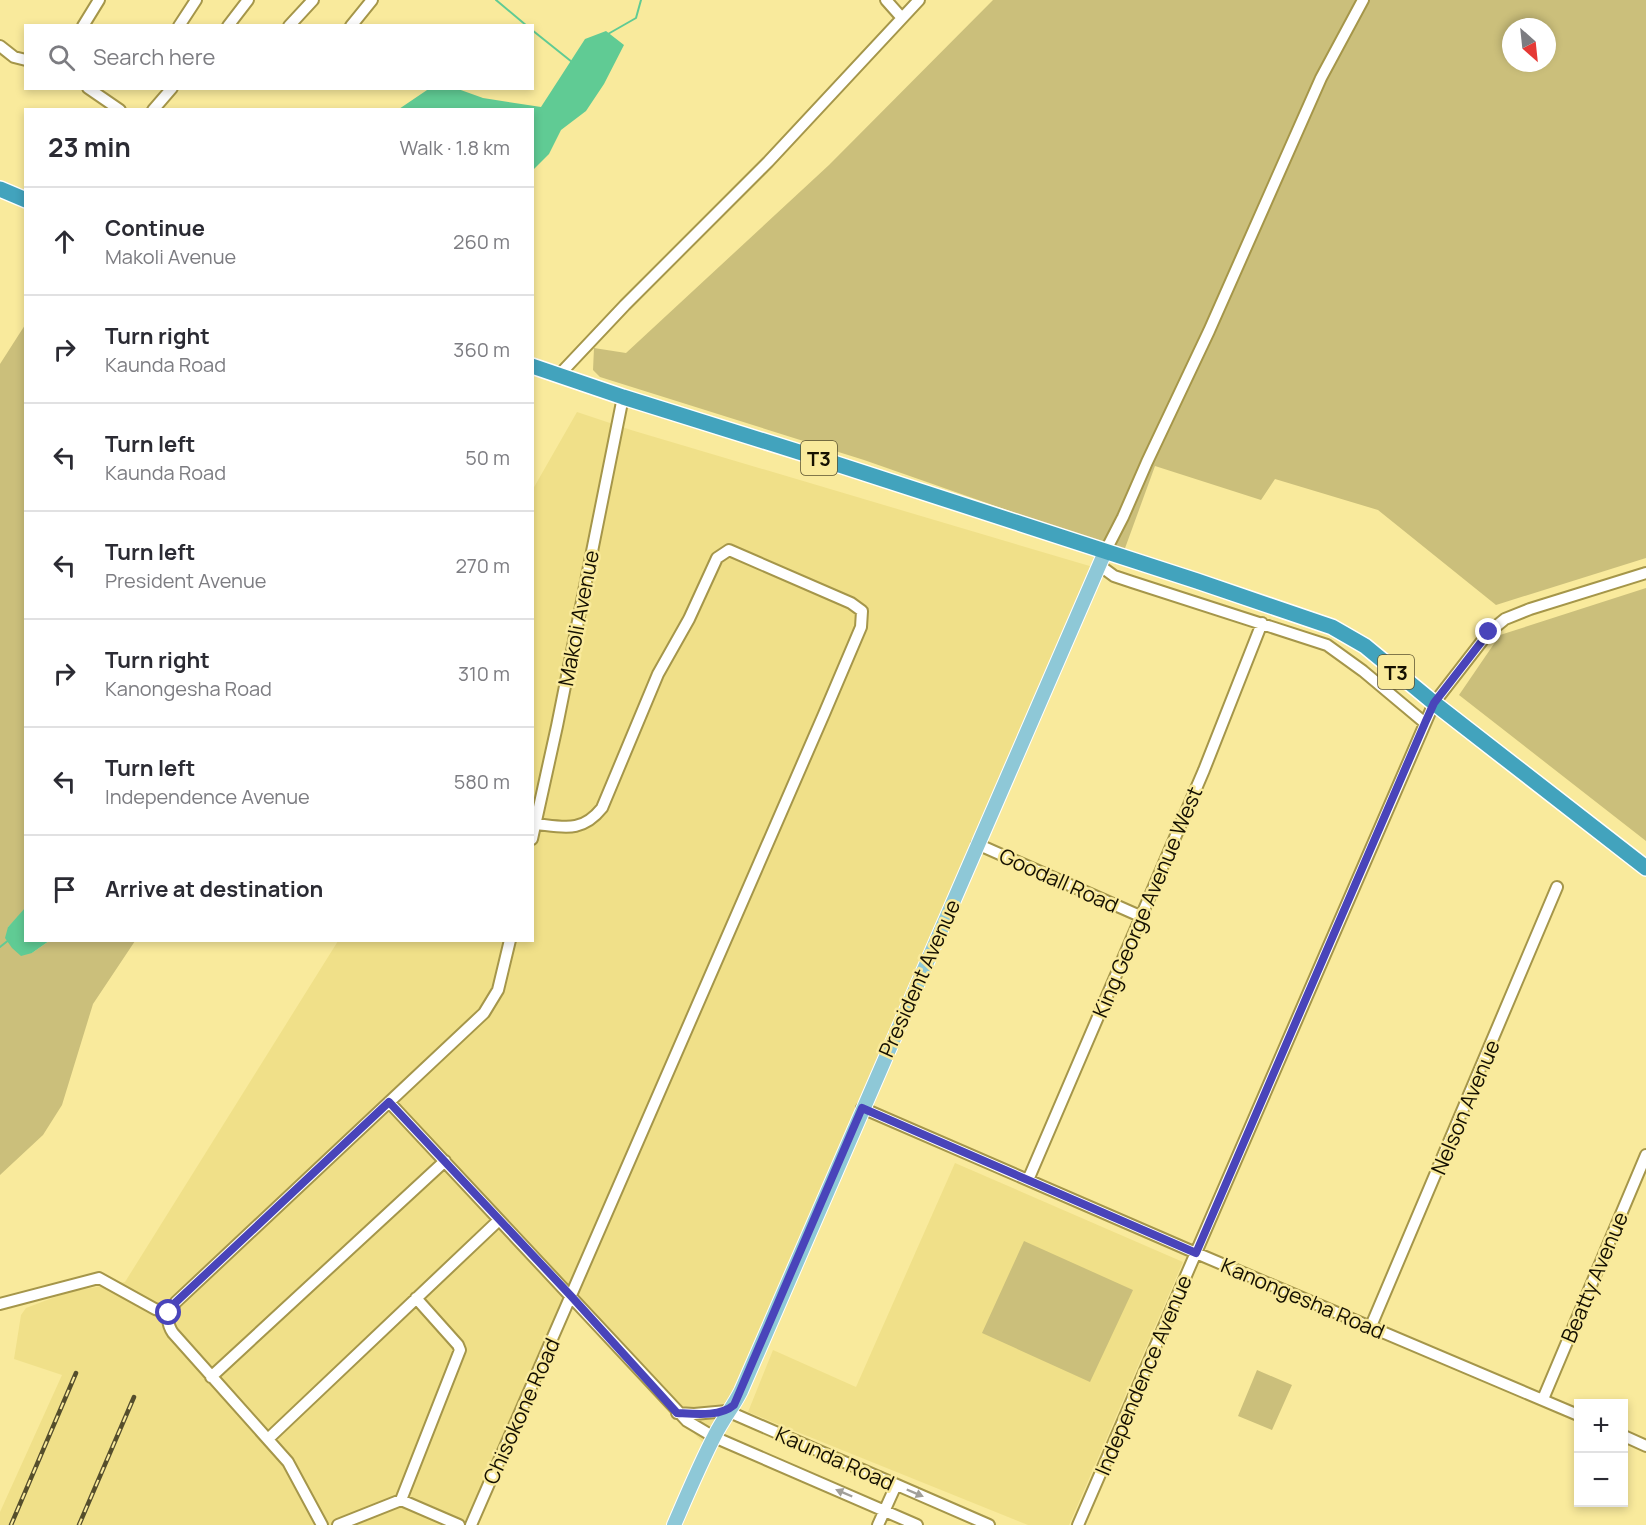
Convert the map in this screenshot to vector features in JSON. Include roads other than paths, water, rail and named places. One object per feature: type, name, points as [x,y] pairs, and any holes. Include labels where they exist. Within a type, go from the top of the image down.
[{"type":"highway","points":[[0,189],[24,199]]},
{"type":"highway","name":"T3","points":[[534,367],[818,458],[1102,559],[1332,627],[1365,646],[1434,703],[1646,868]]},
{"type":"main road","name":"President Avenue","points":[[674,1525],[731,1410],[1102,559]]},
{"type":"main road","name":"President Avenue","points":[[683,1525],[717,1438]]},
{"type":"street","points":[[84,24],[99,0]]},
{"type":"street","points":[[180,24],[195,0]]},
{"type":"street","points":[[230,24],[248,0]]},
{"type":"street","points":[[291,24],[313,0]]},
{"type":"street","points":[[353,24],[372,0]]},
{"type":"street","points":[[886,0],[902,18]]},
{"type":"street","points":[[559,375],[625,305],[768,162],[919,0]]},
{"type":"street","points":[[1363,0],[1321,78],[1204,341],[1102,559],[1114,576],[1327,645],[1363,671],[1425,723]]},
{"type":"street","points":[[0,46],[14,57],[24,60]]},
{"type":"street","points":[[91,90],[117,108]]},
{"type":"street","points":[[155,108],[170,90]]},
{"type":"street","name":"Makoli Avenue","points":[[534,832],[623,397]]},
{"type":"street","name":"Chisokone Road","points":[[471,1525],[861,627],[862,611],[851,603],[729,550],[722,553],[717,558],[689,619],[658,674],[602,808],[588,822],[579,826],[567,828],[536,824]]},
{"type":"street","name":"Independence Avenue","points":[[1078,1525],[1434,703],[1489,632],[1505,619],[1646,573]]},
{"type":"street","name":"King George Avenue West","points":[[1028,1180],[1204,770],[1263,623]]},
{"type":"street","name":"Goodall Road","points":[[977,844],[1140,916]]},
{"type":"street","name":"Nelson Avenue","points":[[1371,1326],[1557,887]]},
{"type":"street","points":[[322,1525],[292,1468],[170,1328],[167,1318],[176,1302],[489,1006],[498,990],[510,942]]},
{"type":"street","name":"Kaunda Road","points":[[389,1102],[677,1413],[717,1438],[917,1525]]},
{"type":"street","name":"Kanongesha Road","points":[[862,1108],[1574,1413]]},
{"type":"street","name":"Beatty Avenue","points":[[1543,1399],[1646,1155]]},
{"type":"street","points":[[211,1377],[445,1161]]},
{"type":"street","points":[[268,1438],[499,1220]]},
{"type":"street","points":[[0,1304],[99,1278],[155,1309],[169,1313]]},
{"type":"street","points":[[401,1500],[460,1350],[416,1298]]},
{"type":"street","name":"Kaunda Road","points":[[677,1413],[694,1414],[731,1410],[989,1525]]},
{"type":"street","points":[[1628,1438],[1646,1446]]},
{"type":"street","points":[[878,1525],[896,1485]]},
{"type":"street","points":[[338,1525],[401,1500],[459,1525]]},
{"type":"waterway","points":[[496,0],[525,24]]},
{"type":"waterway","points":[[608,34],[636,18],[641,0]]},
{"type":"waterway","points":[[534,32],[572,62]]},
{"type":"waterway","points":[[0,947],[10,939]]},
{"type":"railway","points":[[11,1525],[76,1373]]},
{"type":"railway","points":[[79,1525],[134,1397]]}]
